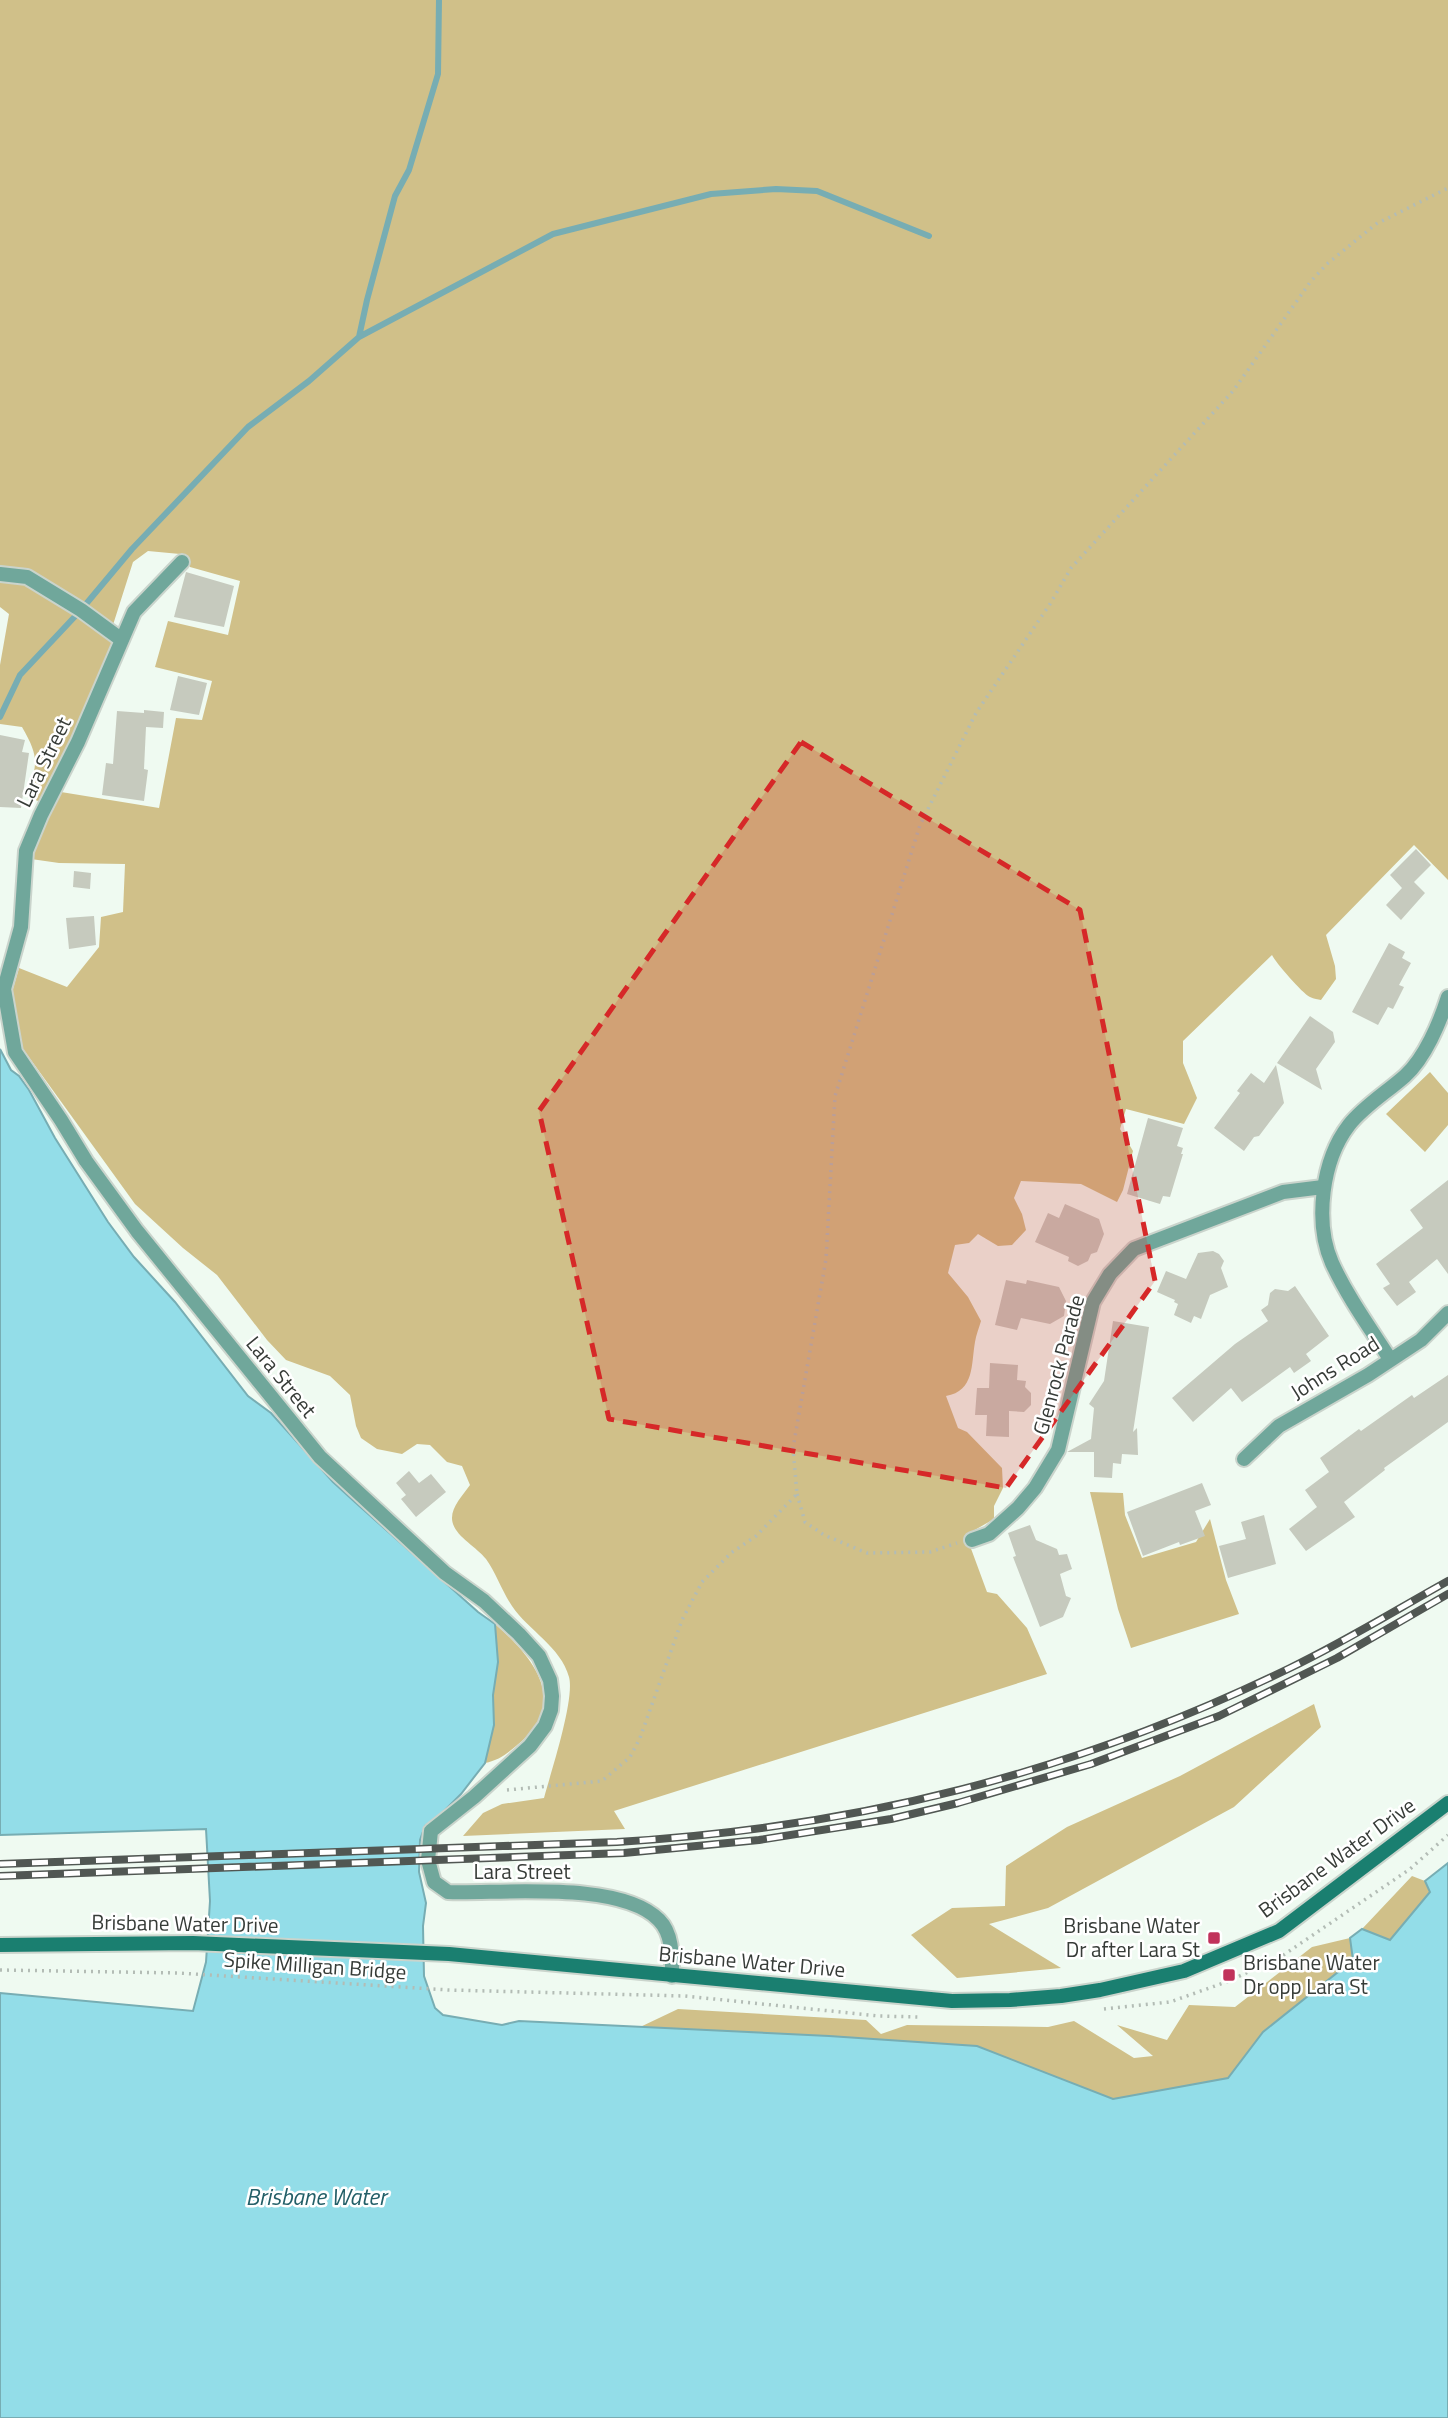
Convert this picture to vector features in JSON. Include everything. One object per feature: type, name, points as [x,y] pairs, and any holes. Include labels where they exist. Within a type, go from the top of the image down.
[{"type":"main road","name":"Brisbane Water Drive","points":[[0,1945],[193,1943],[449,1954],[952,2001],[1061,1996],[1184,1970],[1279,1931],[1448,1803]]},
{"type":"street","name":"Lara Street","points":[[183,562],[134,612],[78,742],[26,851],[20,927],[4,989],[15,1052],[86,1161],[137,1231],[320,1457],[445,1573],[484,1601],[539,1656],[550,1680],[552,1696],[551,1710],[545,1726],[530,1746],[474,1797],[431,1831],[428,1860],[434,1882],[447,1892],[578,1892],[629,1902],[660,1920],[668,1935],[672,1952],[672,1976]]},
{"type":"street","points":[[0,573],[27,578],[81,610],[121,640]]},
{"type":"street","points":[[1390,1359],[1331,1261],[1322,1220],[1323,1187],[1330,1160],[1348,1126],[1378,1097],[1408,1074],[1440,1022],[1448,997]]},
{"type":"street","name":"Glenrock Parade","points":[[972,1539],[989,1534],[1018,1508],[1035,1488],[1058,1450],[1093,1302],[1110,1274],[1126,1257],[1134,1249],[1283,1192],[1323,1187]]},
{"type":"street","name":"Johns Road","points":[[1244,1459],[1279,1426],[1368,1375],[1421,1340],[1448,1313]]},
{"type":"path","points":[[972,1539],[930,1552],[867,1553],[824,1535],[805,1522],[797,1494],[793,1448],[826,1259],[835,1096],[920,825],[976,713],[1050,604],[1071,568],[1233,391],[1311,281],[1327,264],[1376,224],[1448,188]]},
{"type":"path","points":[[474,1797],[523,1787],[601,1781],[620,1768],[630,1757],[640,1738],[682,1620],[702,1582],[730,1553],[756,1536],[797,1494]]},
{"type":"path","points":[[1101,2009],[1170,2002],[1229,1981],[1282,1956],[1410,1868],[1448,1835]]},
{"type":"path","name":"Spike Milligan Bridge","points":[[0,1970],[178,1973],[449,1990],[685,1996],[879,2017],[921,2017]]},
{"type":"highlighted area","points":[[801,742],[1080,910],[1155,1281],[1006,1488],[609,1419],[539,1111]]},
{"type":"shaded area","points":[[0,0],[1448,0],[1448,880],[1414,845],[1326,935],[1336,979],[1321,1000],[1310,997],[1301,990],[1272,955],[1183,1041],[1183,1063],[1197,1098],[1184,1124],[1126,1109],[1120,1129],[1133,1151],[1123,1190],[1117,1202],[1081,1184],[1021,1181],[1014,1198],[1026,1230],[1012,1245],[998,1246],[978,1234],[969,1243],[955,1245],[948,1273],[968,1297],[981,1321],[967,1383],[962,1389],[946,1396],[958,1428],[967,1432],[1002,1468],[1003,1488],[994,1506],[994,1519],[966,1535],[987,1592],[997,1594],[1027,1628],[1047,1674],[614,1811],[625,1829],[463,1836],[483,1813],[502,1804],[544,1798],[569,1702],[570,1687],[565,1666],[559,1657],[519,1615],[486,1559],[460,1535],[453,1524],[454,1509],[470,1485],[462,1466],[447,1462],[430,1445],[417,1444],[402,1454],[377,1449],[361,1438],[350,1395],[330,1376],[286,1360],[267,1340],[217,1275],[135,1204],[23,1049],[12,992],[19,968],[67,987],[99,947],[101,917],[123,912],[125,864],[59,863],[31,859],[46,818],[61,792],[159,808],[176,718],[202,720],[212,681],[155,667],[168,621],[228,635],[240,581],[190,567],[180,554],[148,551],[133,562],[112,628],[0,569]]},
{"type":"shaded area","points":[[0,577],[27,581],[113,641],[79,723],[41,802],[27,797],[35,761],[28,738],[22,727],[0,724],[0,665],[9,614],[0,607]]},
{"type":"shaded area","points":[[1430,1072],[1448,1093],[1448,1125],[1425,1152],[1386,1114]]},
{"type":"shaded area","points":[[1090,1492],[1123,1493],[1125,1515],[1142,1558],[1196,1542],[1210,1519],[1226,1580],[1239,1614],[1131,1648],[1118,1609]]},
{"type":"shaded area","points":[[495,1624],[532,1664],[544,1694],[543,1710],[536,1725],[522,1741],[501,1757],[485,1763],[494,1725],[493,1695],[498,1662]]},
{"type":"shaded area","points":[[1314,1704],[1321,1727],[1234,1807],[1048,1908],[989,1924],[1061,1968],[957,1978],[911,1935],[952,1908],[1005,1906],[1006,1866],[1067,1827],[1180,1776]]},
{"type":"shaded area","points":[[1412,1876],[1425,1881],[1430,1892],[1390,1940],[1362,1929]]},
{"type":"shaded area","points":[[1350,1938],[1353,1960],[1263,2032],[1228,2078],[1113,2099],[977,2046],[638,2028],[678,2009],[866,2020],[881,2034],[907,2025],[1048,2027],[1074,2021],[1134,2058],[1153,2056],[1117,2025],[1167,2040],[1189,2005],[1235,2007],[1312,1947]]},
{"type":"water","name":"Brisbane Water","points":[[0,1049],[11,1070],[29,1090],[55,1138],[108,1222],[248,1396],[271,1413],[333,1482],[478,1612],[495,1624],[498,1662],[493,1695],[494,1725],[485,1763],[461,1794],[425,1826],[420,1840],[419,1872],[426,1903],[423,1926],[424,1976],[435,2008],[443,2015],[502,2025],[519,2021],[977,2046],[1113,2099],[1228,2078],[1263,2032],[1353,1960],[1350,1938],[1362,1929],[1390,1940],[1430,1892],[1425,1881],[1448,1863],[1448,2418],[0,2418],[0,1993],[193,2011],[206,1962],[210,1901],[206,1829],[0,1835]]},
{"type":"building","points":[[186,572],[234,586],[224,627],[174,617]]},
{"type":"building","points":[[178,676],[207,683],[199,715],[170,710]]},
{"type":"building","points":[[144,710],[164,712],[163,728],[146,727],[144,769],[148,770],[144,801],[102,795],[106,763],[113,764],[117,711],[144,713]]},
{"type":"building","points":[[0,735],[25,740],[22,752],[29,753],[21,808],[0,807]]},
{"type":"building","points":[[1416,849],[1431,865],[1414,882],[1425,893],[1401,920],[1386,905],[1402,888],[1390,875]]},
{"type":"building","points":[[74,871],[91,873],[90,889],[73,887]]},
{"type":"building","points":[[94,916],[96,945],[69,949],[66,918]]},
{"type":"building","points":[[1389,943],[1405,952],[1402,958],[1411,963],[1399,985],[1404,987],[1393,1009],[1388,1007],[1378,1025],[1352,1012]]},
{"type":"building","points":[[1310,1016],[1333,1032],[1335,1042],[1316,1069],[1322,1090],[1277,1063]]},
{"type":"building","points":[[1276,1065],[1284,1103],[1244,1151],[1214,1128],[1251,1073],[1264,1083]]},
{"type":"building","points":[[1148,1118],[1183,1128],[1177,1146],[1183,1148],[1183,1154],[1170,1197],[1163,1196],[1160,1204],[1127,1194]]},
{"type":"building","points":[[1448,1180],[1448,1274],[1437,1259],[1409,1282],[1416,1292],[1397,1306],[1383,1288],[1390,1284],[1376,1264],[1423,1228],[1410,1210]]},
{"type":"building","points":[[1065,1204],[1099,1219],[1104,1234],[1097,1252],[1078,1266],[1068,1261],[1069,1257],[1035,1242],[1048,1213],[1059,1218]]},
{"type":"building","points":[[1213,1251],[1224,1261],[1221,1268],[1228,1287],[1210,1295],[1201,1319],[1194,1316],[1191,1323],[1174,1315],[1178,1304],[1175,1300],[1157,1292],[1166,1271],[1186,1279],[1198,1253]]},
{"type":"building","points":[[1006,1280],[1026,1284],[1027,1280],[1059,1287],[1066,1301],[1064,1316],[1050,1324],[1021,1318],[1017,1330],[995,1325]]},
{"type":"building","points":[[1295,1286],[1329,1336],[1306,1354],[1311,1361],[1294,1373],[1290,1367],[1242,1402],[1231,1388],[1193,1422],[1172,1398],[1235,1344],[1268,1321],[1261,1310],[1268,1305],[1270,1293],[1275,1289],[1288,1291]]},
{"type":"building","points":[[1113,1321],[1149,1327],[1133,1432],[1137,1428],[1138,1455],[1122,1454],[1121,1464],[1113,1463],[1112,1478],[1094,1477],[1094,1452],[1067,1452],[1091,1439],[1094,1408],[1089,1404],[1104,1381]]},
{"type":"building","points":[[990,1363],[1018,1365],[1017,1380],[1026,1381],[1025,1387],[1031,1393],[1031,1405],[1024,1412],[1009,1411],[1009,1437],[986,1436],[987,1415],[975,1415],[977,1388],[989,1388]]},
{"type":"building","points":[[1448,1375],[1448,1422],[1384,1468],[1385,1470],[1344,1502],[1355,1517],[1306,1551],[1289,1529],[1317,1507],[1305,1490],[1329,1472],[1320,1458],[1359,1429],[1361,1431],[1412,1395],[1414,1398]]},
{"type":"building","points":[[409,1471],[419,1483],[431,1474],[446,1492],[416,1517],[401,1499],[406,1495],[396,1483]]},
{"type":"building","points":[[1202,1483],[1211,1505],[1195,1511],[1205,1536],[1180,1545],[1179,1542],[1143,1556],[1127,1512]]},
{"type":"building","points":[[1264,1515],[1276,1564],[1228,1578],[1219,1546],[1246,1539],[1241,1522]]},
{"type":"building","points":[[1030,1525],[1036,1540],[1057,1549],[1059,1555],[1067,1554],[1072,1569],[1060,1574],[1066,1596],[1071,1598],[1063,1617],[1040,1627],[1013,1557],[1016,1556],[1008,1533]]},
{"type":"waterway","points":[[359,337],[395,196],[409,170],[438,74],[439,0]]},
{"type":"waterway","points":[[0,717],[20,675],[81,610],[132,549],[248,427],[309,381],[359,337],[553,234],[711,194],[776,189],[817,191],[929,236]]},
{"type":"railway","points":[[0,1864],[617,1842],[792,1824],[878,1808],[1045,1766],[1128,1738],[1290,1668],[1448,1581]]},
{"type":"railway","points":[[0,1876],[624,1853],[759,1840],[891,1819],[958,1803],[1091,1764],[1219,1716],[1337,1658],[1448,1594]]},
{"type":"place","name":"Brisbane Water Dr after Lara St","points":[[1214,1938]]},
{"type":"place","name":"Brisbane Water Dr opp Lara St","points":[[1229,1975]]}]
